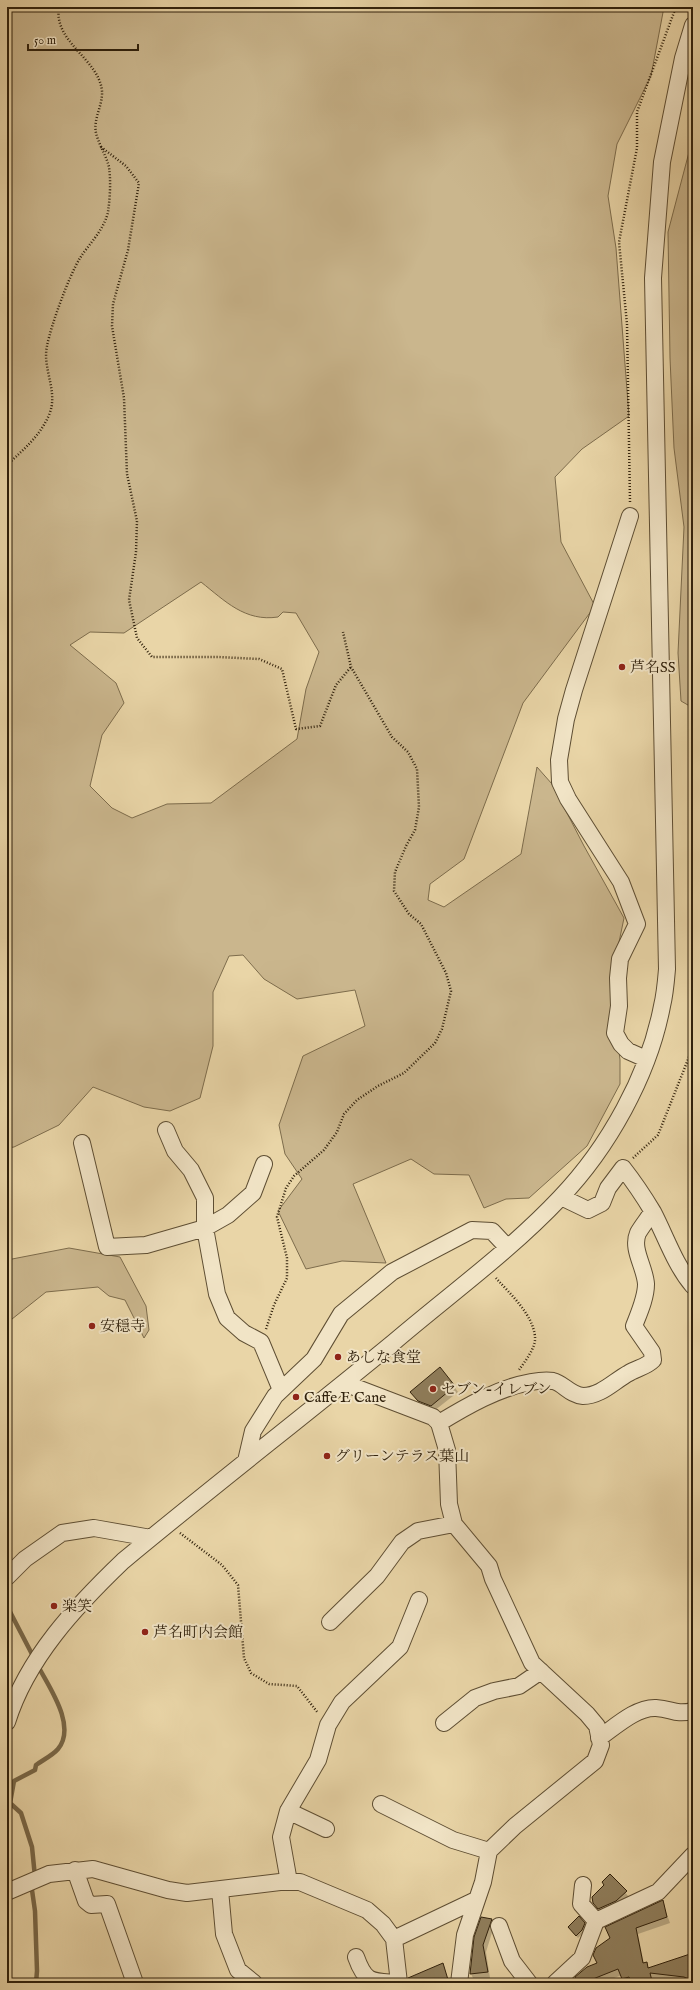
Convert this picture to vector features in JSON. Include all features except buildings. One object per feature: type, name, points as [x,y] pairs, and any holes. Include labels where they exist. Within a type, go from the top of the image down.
[{"type":"street","points":[[7,1722],[23,1686],[37,1661],[64,1624],[95,1587],[151,1538],[344,1383],[507,1247],[561,1197],[611,1131],[630,1099],[646,1059],[662,1007],[667,969],[653,278],[662,162],[680,72],[693,25]]},
{"type":"street","points":[[630,516],[574,690],[566,719],[559,760],[560,782],[568,799],[621,882],[637,924],[620,959],[618,978],[619,1006],[615,1033],[621,1044],[628,1051],[646,1059]]},
{"type":"street","points":[[166,1130],[175,1150],[191,1170],[205,1198],[205,1228],[218,1294],[227,1318],[244,1333],[261,1342],[281,1390]]},
{"type":"street","points":[[82,1143],[107,1247],[146,1245],[205,1228],[228,1215],[253,1193],[264,1164]]},
{"type":"street","points":[[561,1197],[588,1210],[602,1203],[608,1188],[623,1168],[636,1185],[652,1212],[685,1276],[693,1286]]},
{"type":"street","points":[[439,1424],[467,1406],[508,1389],[532,1382],[554,1381],[569,1392],[583,1396],[598,1392],[616,1382],[629,1372],[648,1365],[653,1360],[652,1352],[634,1326],[642,1306],[646,1286],[636,1244],[638,1233],[652,1212]]},
{"type":"street","points":[[246,1461],[253,1431],[275,1396],[314,1359],[341,1314],[392,1272],[472,1230],[492,1231],[507,1247]]},
{"type":"street","points":[[344,1383],[433,1418],[439,1424],[447,1450],[449,1504],[454,1524],[489,1566],[493,1579],[532,1663],[587,1714],[597,1726],[601,1745],[595,1761],[515,1826],[489,1851],[483,1882],[465,1935],[460,1982]]},
{"type":"street","points":[[330,1622],[377,1576],[402,1542],[418,1530],[454,1524]]},
{"type":"street","points":[[7,1577],[25,1559],[62,1533],[94,1528],[151,1538]]},
{"type":"street","points":[[289,1882],[281,1837],[288,1811],[318,1760],[328,1725],[342,1702],[400,1648],[419,1600]]},
{"type":"street","points":[[444,1723],[475,1698],[494,1691],[519,1686],[541,1671]]},
{"type":"street","points":[[599,1738],[643,1709],[657,1708],[679,1714],[693,1711]]},
{"type":"street","points":[[381,1804],[453,1840],[489,1851]]},
{"type":"street","points":[[288,1811],[326,1829]]},
{"type":"street","points":[[555,1983],[582,1958],[596,1921],[658,1892],[693,1855]]},
{"type":"street","points":[[7,1892],[48,1874],[93,1869],[187,1894],[300,1882],[367,1910],[383,1924],[394,1939],[399,1983],[372,1980],[362,1974],[356,1957]]},
{"type":"street","points":[[75,1870],[86,1901],[91,1904],[107,1904],[135,1983]]},
{"type":"street","points":[[583,1885],[581,1904],[596,1921]]},
{"type":"street","points":[[220,1890],[224,1934],[238,1970],[254,1983]]},
{"type":"street","points":[[394,1939],[476,1900]]},
{"type":"street","points":[[499,1926],[512,1961],[529,1983]]},
{"type":"path","points":[[7,465],[37,437],[50,412],[53,402],[47,364],[47,347],[71,276],[79,259],[102,225],[107,214],[109,173],[96,132],[96,119],[102,92],[99,81],[65,34],[60,19],[59,7]]},
{"type":"path","points":[[630,516],[627,324],[619,242],[637,148],[637,112],[676,7]]},
{"type":"path","points":[[101,147],[126,166],[139,183],[128,250],[113,304],[112,326],[124,398],[127,474],[137,521],[136,552],[129,600],[137,638],[152,657],[218,657],[259,659],[282,669],[296,729],[320,726],[336,685],[351,667]]},
{"type":"path","points":[[261,1342],[274,1305],[287,1278],[287,1258],[277,1217],[286,1188],[294,1176],[324,1150],[337,1132],[344,1114],[357,1100],[378,1086],[404,1074],[435,1043],[442,1029],[451,990],[446,973],[421,924],[405,909],[394,891],[395,872],[406,846],[415,830],[419,807],[417,769],[408,752],[392,737],[351,667],[343,632]]},
{"type":"path","points":[[623,1168],[658,1135],[689,1057],[693,1031]]},
{"type":"path","points":[[485,1266],[530,1321],[535,1338],[530,1352],[508,1389]]},
{"type":"path","points":[[169,1524],[222,1565],[238,1585],[244,1658],[252,1673],[269,1684],[297,1686],[328,1725]]},
{"type":"shaded area","points":[[7,7],[664,7],[651,76],[617,144],[608,196],[616,248],[629,416],[582,449],[555,477],[561,542],[595,606],[523,703],[464,859],[430,884],[428,900],[444,907],[521,854],[537,767],[552,784],[624,918],[611,981],[620,1060],[620,1084],[587,1146],[529,1198],[506,1199],[484,1208],[469,1175],[434,1174],[411,1159],[353,1184],[386,1263],[342,1261],[306,1269],[278,1211],[302,1179],[285,1154],[279,1125],[303,1056],[365,1026],[355,990],[297,999],[264,979],[243,955],[229,956],[213,992],[213,1046],[200,1098],[170,1111],[144,1107],[93,1087],[59,1125],[14,1147],[7,1148]],"holes":[[[201,582],[227,603],[245,613],[266,618],[278,617],[283,612],[296,613],[319,652],[306,689],[297,739],[211,803],[167,804],[132,818],[112,808],[90,786],[102,735],[124,703],[116,683],[70,645],[90,632],[124,633]]]},
{"type":"shaded area","points":[[693,137],[693,708],[681,701],[678,653],[684,527],[674,448],[670,358],[668,232]]},
{"type":"shaded area","points":[[69,1248],[120,1257],[146,1306],[149,1330],[144,1338],[125,1300],[109,1296],[98,1287],[46,1292],[7,1323],[7,1260]]},
{"type":"waterway","points":[[7,1606],[34,1658]]},
{"type":"waterway","points":[[35,1877],[32,1847],[21,1813],[10,1803],[14,1781],[35,1770],[36,1765],[58,1749],[63,1740],[64,1729],[63,1718],[59,1707],[38,1666]]},
{"type":"waterway","points":[[34,1884],[32,1890],[35,1911],[36,1983]]},
{"type":"place","name":"芦名SS","points":[[622,667]]},
{"type":"place","name":"安穏寺","points":[[92,1326]]},
{"type":"place","name":"あしな食堂","points":[[338,1357]]},
{"type":"place","name":"セブン-イレブン","points":[[433,1389]]},
{"type":"place","name":"Caffe E Cane","points":[[296,1397]]},
{"type":"place","name":"グリーンテラス葉山","points":[[327,1456]]},
{"type":"place","name":"楽笑","points":[[54,1606]]},
{"type":"place","name":"芦名町内会館","points":[[145,1632]]}]
